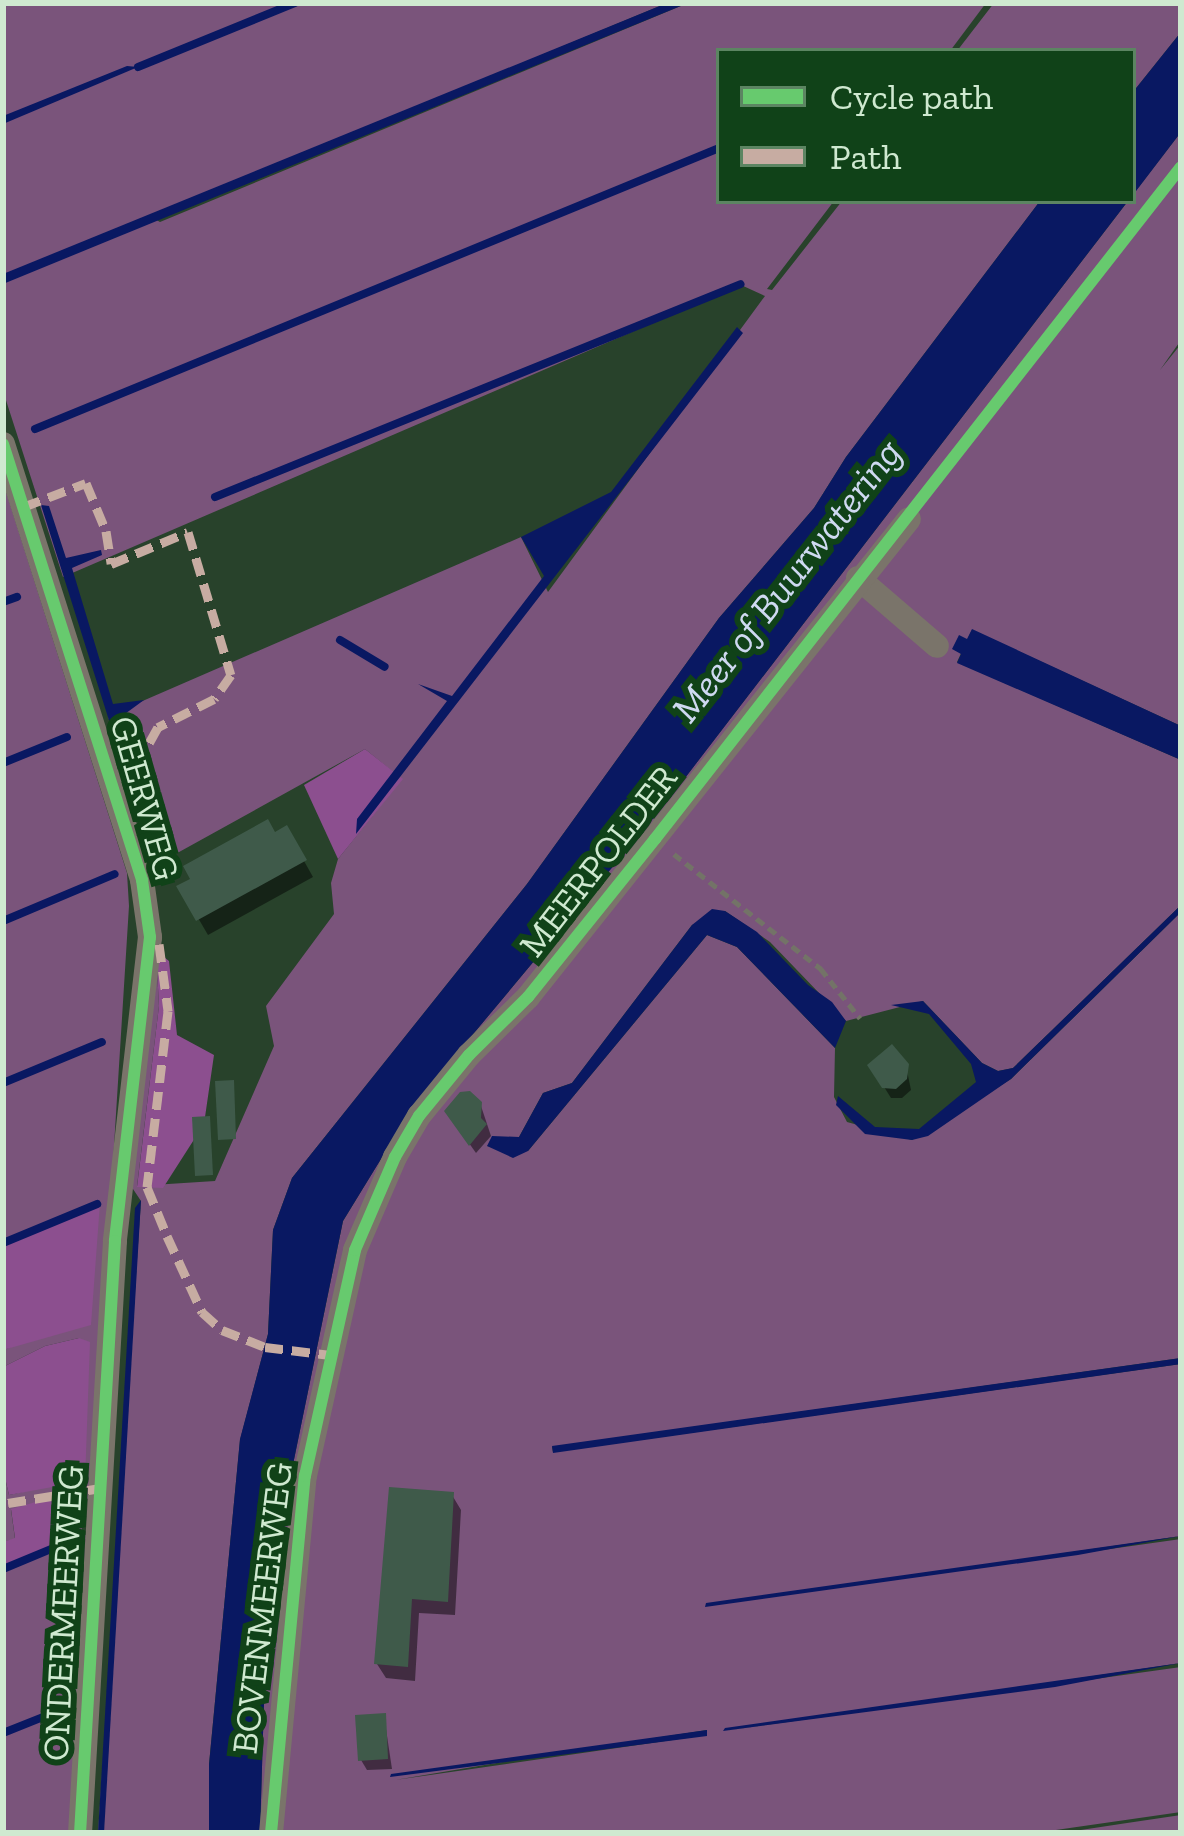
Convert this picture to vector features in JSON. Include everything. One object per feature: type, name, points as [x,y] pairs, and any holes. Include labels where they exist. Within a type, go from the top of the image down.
[{"type":"street","name":"GEERWEG","points":[[3,444],[142,880],[149,937],[116,1240],[106,1396]]},
{"type":"street","name":"MEERPOLDER","points":[[355,1250],[395,1157],[419,1117],[469,1055],[528,997],[908,519]]},
{"type":"street","points":[[858,578],[937,646]]},
{"type":"street","name":"BOVENMEERWEG","points":[[271,1833],[304,1476],[355,1250]]},
{"type":"street","name":"ONDERMEERWEG","points":[[80,1833],[106,1396]]},
{"type":"path","points":[[655,839],[821,969],[860,1018]]},
{"type":"shaded area","points":[[3,3],[667,3],[151,217],[160,222],[688,3],[986,3],[952,48],[716,48],[716,204],[832,204],[767,289],[772,290],[840,204],[1038,204],[846,457],[814,508],[719,618],[527,884],[292,1178],[273,1230],[268,1334],[240,1440],[209,1764],[209,1833],[98,1833],[141,1201],[129,1183],[156,951],[159,1006],[137,1186],[215,1181],[274,1046],[266,1006],[334,914],[331,883],[338,859],[402,779],[365,749],[152,867],[108,716],[521,537],[548,592],[765,296],[741,285],[63,577],[3,391]]},
{"type":"shaded area","points":[[994,3],[1181,3],[1181,32],[1136,88],[1136,48],[959,48]]},
{"type":"shaded area","points":[[1181,132],[1181,340],[1160,370],[1181,344],[1181,726],[972,630],[957,662],[1181,760],[1181,905],[1013,1068],[998,1071],[982,1063],[923,1001],[846,1021],[770,942],[725,911],[692,925],[572,1083],[543,1093],[519,1137],[487,1146],[528,1151],[707,935],[737,947],[835,1048],[834,1097],[847,1122],[912,1140],[1011,1079],[1181,912],[1181,1358],[552,1447],[553,1452],[1181,1364],[1181,1536],[705,1606],[1181,1539],[1181,1663],[723,1731],[1181,1667],[1181,1812],[1035,1833],[260,1833],[264,1701],[290,1479],[343,1221],[414,1105],[665,804],[1126,204],[1136,204],[1136,191]],"holes":[[[707,1730],[707,1735],[395,1780],[557,1753]]]},
{"type":"shaded area","points":[[3,482],[127,873],[129,906],[92,1498],[11,1510],[15,1539],[3,1542],[3,1469],[9,1495],[35,1489],[79,1338],[45,1346],[3,1367],[3,1350],[44,1335],[98,1204],[3,1244]]},
{"type":"shaded area","points":[[365,749],[403,779],[338,859],[304,785]]},
{"type":"shaded area","points":[[156,951],[169,961],[177,1035],[214,1055],[204,1124],[163,1188],[137,1187],[159,1006]]},
{"type":"shaded area","points":[[100,1203],[91,1325],[3,1350],[3,1244]]},
{"type":"shaded area","points":[[79,1338],[90,1342],[85,1481],[9,1495],[3,1469],[3,1367],[45,1346]]},
{"type":"shaded area","points":[[85,1495],[81,1537],[3,1570],[3,1542],[15,1538],[11,1509],[57,1496]]},
{"type":"shaded area","points":[[90,1533],[69,1833],[3,1833],[3,1570]]},
{"type":"shaded area","points":[[1181,1815],[1181,1833],[1061,1833],[1127,1823]]},
{"type":"water","points":[[667,3],[688,3],[3,284],[3,274]]},
{"type":"water","points":[[1181,32],[1181,132],[1136,191],[1136,88]]},
{"type":"water","points":[[127,66],[138,67],[3,124],[3,116]]},
{"type":"water","name":"Meer of Buurwatering","points":[[1038,204],[1126,204],[665,804],[414,1105],[343,1221],[290,1479],[264,1701],[260,1833],[209,1833],[209,1765],[240,1439],[268,1334],[273,1230],[292,1178],[527,884],[719,618],[814,508],[846,457]]},
{"type":"water","points":[[737,327],[743,333],[356,834],[357,819],[447,701],[418,684],[452,696],[544,576],[521,537],[611,492]]},
{"type":"water","points":[[41,505],[49,506],[66,558],[101,550],[102,555],[72,568],[113,704],[144,700],[118,719],[156,841],[149,847]]},
{"type":"water","points":[[972,629],[1181,726],[1181,760],[957,663],[961,654],[952,649],[959,635],[967,639]]},
{"type":"water","points":[[1181,905],[1181,912],[1011,1079],[928,1136],[912,1140],[865,1134],[836,1105],[838,1096],[875,1127],[919,1129],[976,1082],[971,1064],[929,1014],[891,1005],[923,1001],[982,1063],[998,1071],[1013,1068]]},
{"type":"water","points":[[712,909],[725,911],[757,932],[808,985],[832,1002],[846,1021],[835,1048],[737,947],[707,935],[528,1151],[513,1158],[487,1146],[492,1136],[519,1137],[543,1093],[572,1083],[692,925]]},
{"type":"water","points":[[141,1200],[104,1833],[98,1833],[135,1208]]},
{"type":"water","points":[[1181,1358],[1181,1364],[553,1453],[552,1446]]},
{"type":"water","points":[[1181,1536],[1078,1555],[705,1607],[706,1603]]},
{"type":"water","points":[[1181,1663],[1055,1687],[723,1731],[725,1728]]},
{"type":"water","points":[[707,1730],[707,1736],[390,1777],[391,1774]]},
{"type":"building","points":[[268,819],[275,832],[287,825],[307,860],[196,921],[176,886],[190,879],[183,866]]},
{"type":"building","points":[[892,1044],[909,1064],[907,1079],[896,1089],[882,1088],[867,1065]]},
{"type":"building","points":[[234,1080],[236,1139],[218,1140],[215,1081]]},
{"type":"building","points":[[470,1091],[482,1102],[481,1118],[487,1124],[469,1146],[444,1111],[460,1092]]},
{"type":"building","points":[[210,1116],[213,1175],[195,1176],[192,1117]]},
{"type":"building","points":[[389,1487],[454,1492],[448,1602],[412,1599],[408,1667],[374,1664]]},
{"type":"building","points":[[386,1713],[388,1759],[358,1761],[355,1715]]},
{"type":"waterway","points":[[138,67],[295,3]]},
{"type":"waterway","points":[[35,429],[716,149]]},
{"type":"waterway","points":[[215,497],[741,284]]},
{"type":"waterway","points":[[3,602],[17,597]]},
{"type":"waterway","points":[[340,640],[385,667]]},
{"type":"waterway","points":[[3,763],[67,737]]},
{"type":"waterway","points":[[3,921],[115,874]]},
{"type":"waterway","points":[[3,1083],[102,1042]]},
{"type":"waterway","points":[[3,1243],[97,1204]]},
{"type":"waterway","points":[[3,1569],[68,1542]]},
{"type":"waterway","points":[[3,1733],[58,1711]]},
{"type":"marked path","points":[[23,507],[86,483],[106,531],[111,564],[188,532],[231,675],[214,699],[158,727],[140,759],[161,814],[156,833],[161,856],[142,880]]},
{"type":"marked path","points":[[159,944],[168,1011],[147,1187],[167,1236],[202,1312],[222,1330],[265,1347],[331,1355]]},
{"type":"marked path","points":[[8,1503],[101,1488]]},
{"type":"cycle path","points":[[271,1833],[305,1476],[355,1250],[395,1157],[419,1116],[469,1055],[528,997],[655,839],[1181,167]]},
{"type":"cycle path","points":[[3,444],[142,880],[150,937],[115,1241],[80,1833]]}]
